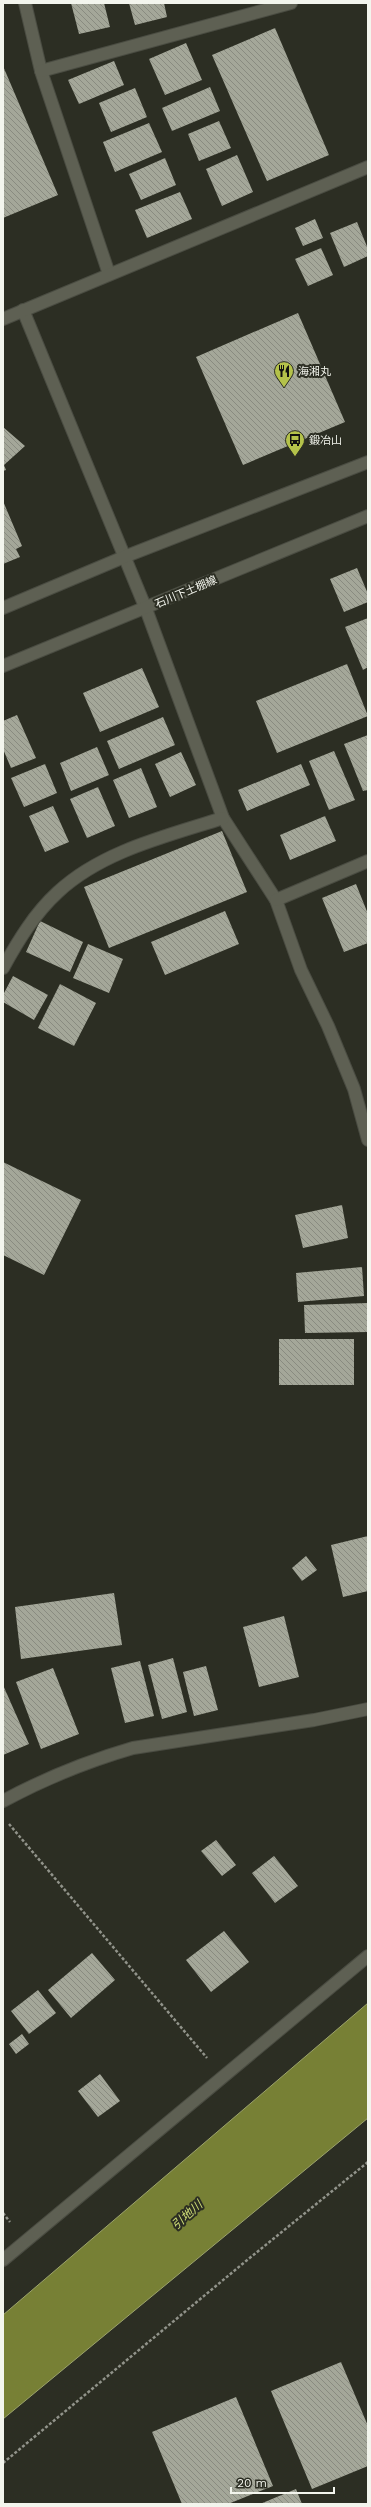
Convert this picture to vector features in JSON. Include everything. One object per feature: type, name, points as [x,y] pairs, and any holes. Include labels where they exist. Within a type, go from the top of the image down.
[{"type":"street","points":[[25,3],[41,71],[109,274]]},
{"type":"street","points":[[41,71],[291,3]]},
{"type":"street","points":[[3,319],[368,168]]},
{"type":"street","points":[[23,310],[146,609],[223,818],[276,900],[301,970],[363,1103],[368,1140]]},
{"type":"street","points":[[3,608],[124,557],[368,462]]},
{"type":"street","name":"石川下土棚線","points":[[3,666],[146,609],[368,516]]},
{"type":"street","points":[[3,968],[30,922],[58,892],[92,868],[144,844],[223,818]]},
{"type":"street","points":[[276,900],[368,861]]},
{"type":"street","points":[[3,1801],[78,1767],[133,1748],[314,1720],[368,1709]]},
{"type":"street","points":[[3,2260],[368,1956]]},
{"type":"path","points":[[8,1823],[223,2077]]},
{"type":"path","points":[[3,2464],[240,2266],[368,2162]]},
{"type":"water","name":"引地川","points":[[368,2003],[368,2118],[3,2419],[3,2315]]},
{"type":"building","points":[[71,3],[104,3],[110,27],[79,34]]},
{"type":"building","points":[[129,3],[164,3],[167,17],[135,25]]},
{"type":"building","points":[[275,28],[329,155],[267,181],[212,55]]},
{"type":"building","points":[[186,43],[202,80],[165,95],[149,59]]},
{"type":"building","points":[[114,61],[124,85],[79,104],[68,80]]},
{"type":"building","points":[[3,66],[58,195],[3,218]]},
{"type":"building","points":[[210,87],[220,111],[172,131],[162,108]]},
{"type":"building","points":[[135,88],[147,117],[111,132],[99,103]]},
{"type":"building","points":[[219,121],[231,148],[199,161],[188,134]]},
{"type":"building","points":[[149,123],[162,152],[115,172],[103,142]]},
{"type":"building","points":[[237,155],[253,192],[222,206],[206,169]]},
{"type":"building","points":[[165,158],[176,185],[141,200],[129,174]]},
{"type":"building","points":[[180,192],[192,219],[147,238],[135,210]]},
{"type":"building","points":[[315,219],[323,238],[303,246],[295,228]]},
{"type":"building","points":[[357,222],[368,249],[368,256],[344,267],[330,233]]},
{"type":"building","points":[[321,248],[333,275],[308,286],[295,259]]},
{"type":"building","points":[[298,313],[345,422],[243,465],[196,357]]},
{"type":"building","points":[[3,427],[25,446],[4,465],[6,470],[3,471]]},
{"type":"building","points":[[3,501],[22,546],[16,549],[20,557],[3,564]]},
{"type":"building","points":[[357,568],[368,594],[368,602],[344,612],[330,579]]},
{"type":"building","points":[[368,618],[368,667],[363,670],[345,627]]},
{"type":"building","points":[[347,664],[368,716],[277,753],[256,701]]},
{"type":"building","points":[[142,668],[159,707],[100,732],[83,693]]},
{"type":"building","points":[[17,715],[36,758],[11,768],[3,749],[3,721]]},
{"type":"building","points":[[163,717],[175,745],[119,769],[107,741]]},
{"type":"building","points":[[368,735],[368,790],[363,791],[344,744]]},
{"type":"building","points":[[97,747],[109,775],[71,791],[60,763]]},
{"type":"building","points":[[334,751],[355,800],[329,810],[309,761]]},
{"type":"building","points":[[181,752],[196,785],[170,797],[155,764]]},
{"type":"building","points":[[45,764],[57,793],[24,807],[11,778]]},
{"type":"building","points":[[301,764],[310,785],[247,811],[238,790]]},
{"type":"building","points":[[141,768],[157,807],[129,818],[113,780]]},
{"type":"building","points":[[98,787],[115,826],[87,838],[70,799]]},
{"type":"building","points":[[53,806],[69,842],[45,852],[29,816]]},
{"type":"building","points":[[325,816],[336,841],[290,860],[280,835]]},
{"type":"building","points":[[222,831],[247,892],[109,948],[84,887]]},
{"type":"building","points":[[356,884],[368,914],[368,943],[344,952],[322,898]]},
{"type":"building","points":[[225,911],[239,944],[165,975],[151,942]]},
{"type":"building","points":[[40,921],[83,942],[70,972],[26,952]]},
{"type":"building","points":[[88,944],[123,959],[109,993],[73,978]]},
{"type":"building","points":[[13,976],[48,995],[34,1020],[3,1002],[3,995]]},
{"type":"building","points":[[60,984],[96,1003],[74,1046],[38,1028]]},
{"type":"building","points":[[3,1162],[81,1200],[44,1275],[3,1255]]},
{"type":"building","points":[[342,1205],[348,1238],[303,1248],[295,1215]]},
{"type":"building","points":[[362,1267],[364,1296],[298,1302],[296,1273]]},
{"type":"building","points":[[368,1303],[368,1332],[305,1333],[304,1305]]},
{"type":"building","points":[[279,1339],[354,1339],[354,1385],[279,1385]]},
{"type":"building","points":[[368,1536],[368,1591],[343,1597],[331,1545]]},
{"type":"building","points":[[306,1556],[317,1570],[302,1581],[292,1568]]},
{"type":"building","points":[[114,1593],[122,1645],[21,1659],[15,1607]]},
{"type":"building","points":[[284,1616],[299,1677],[259,1687],[243,1627]]},
{"type":"building","points":[[173,1658],[187,1712],[162,1719],[148,1665]]},
{"type":"building","points":[[140,1661],[154,1716],[125,1723],[111,1668]]},
{"type":"building","points":[[206,1666],[218,1710],[194,1716],[183,1672]]},
{"type":"building","points":[[53,1668],[79,1734],[41,1749],[16,1682]]},
{"type":"building","points":[[3,1685],[29,1744],[3,1755]]},
{"type":"building","points":[[216,1840],[236,1865],[222,1876],[201,1851]]},
{"type":"building","points":[[274,1856],[298,1886],[275,1903],[252,1873]]},
{"type":"building","points":[[224,1931],[249,1962],[211,1992],[186,1960]]},
{"type":"building","points":[[92,1953],[115,1980],[71,2018],[48,1990]]},
{"type":"building","points":[[38,1990],[56,2013],[29,2034],[11,2011]]},
{"type":"building","points":[[22,2034],[29,2044],[16,2054],[9,2044]]},
{"type":"building","points":[[100,2074],[120,2101],[98,2117],[78,2091]]},
{"type":"building","points":[[341,2362],[368,2426],[368,2466],[312,2489],[271,2391]]},
{"type":"building","points":[[236,2397],[273,2486],[228,2504],[182,2504],[152,2432]]},
{"type":"building","points":[[296,2489],[302,2504],[260,2504]]},
{"type":"place","name":"海湘丸","points":[[284,388]]},
{"type":"place","name":"鍛冶山","points":[[295,457]]}]
